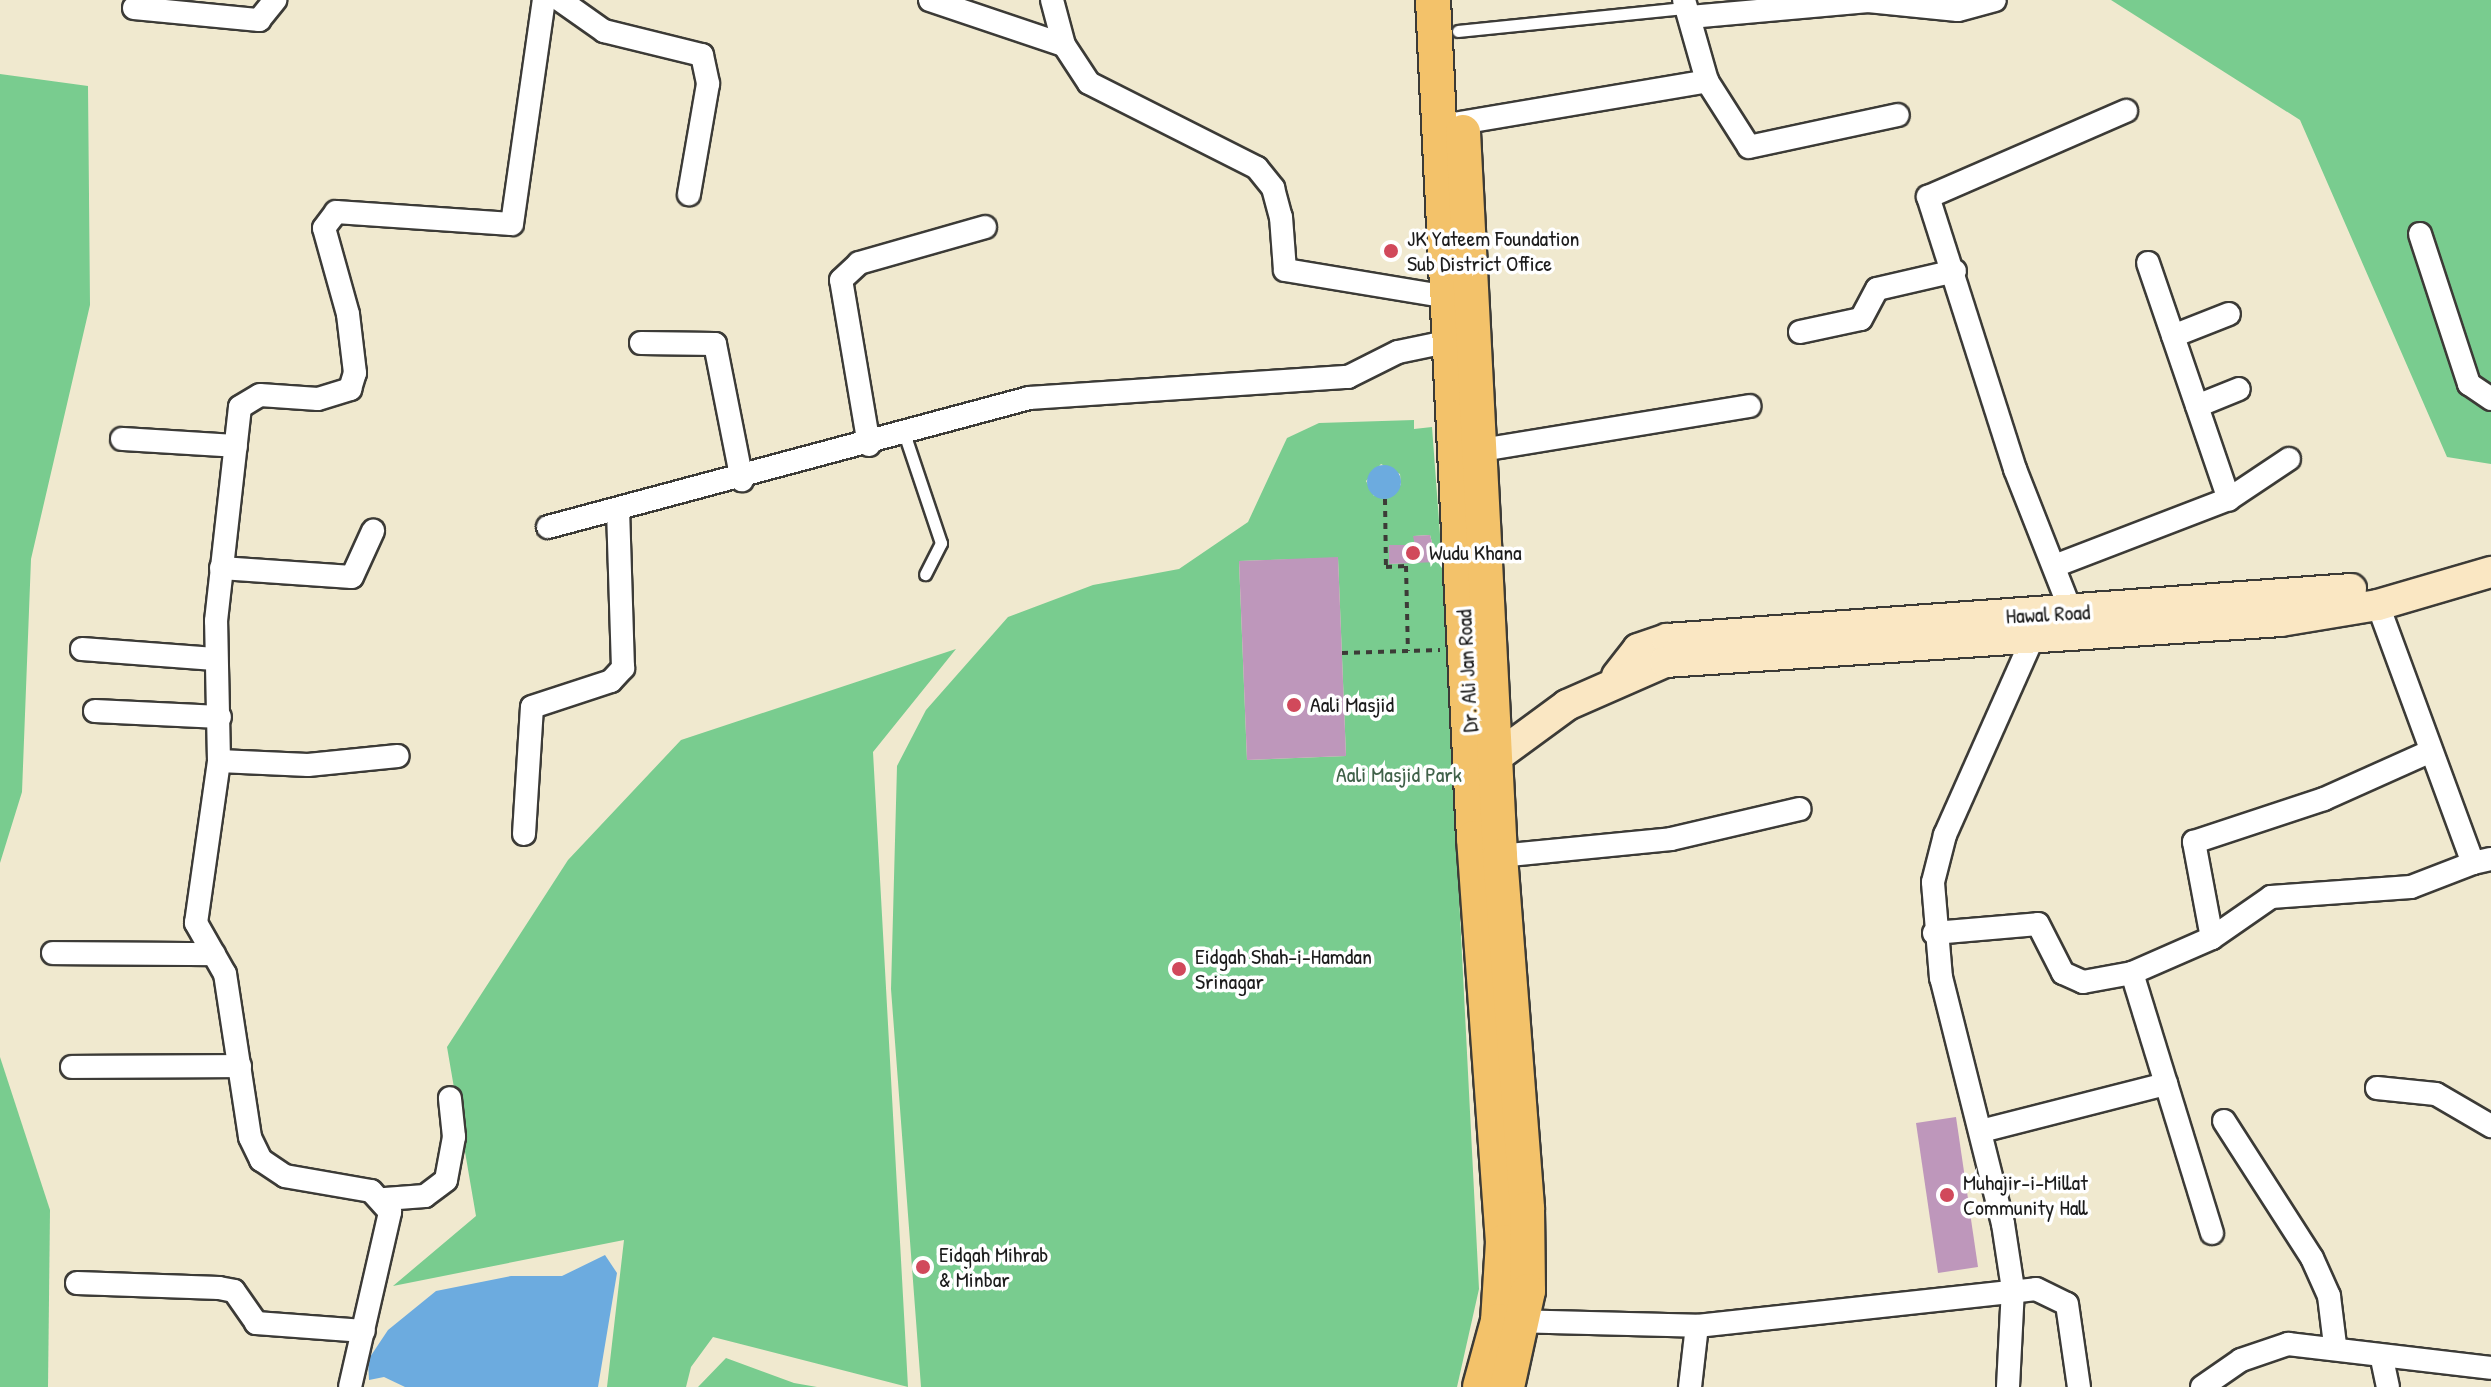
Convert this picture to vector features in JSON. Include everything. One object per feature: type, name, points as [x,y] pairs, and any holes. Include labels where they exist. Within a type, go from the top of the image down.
[{"type":"main road","name":"Dr. Ali Jan Road","points":[[1433,0],[1451,124],[1481,450],[1475,584],[1466,649],[1483,766]]},
{"type":"main road","name":"Dr. Ali Jan Road","points":[[1457,16],[1451,124],[1448,297],[1475,584],[1488,857],[1525,1154],[1507,1387]]},
{"type":"main road","name":"Hawal Road","points":[[1615,678],[1710,657],[2033,637],[2076,625],[2343,591],[2491,551]]},
{"type":"main road","name":"Hawal Road","points":[[1483,766],[1615,678],[1638,649],[1667,639],[2076,625],[2378,605],[2491,572]]},
{"type":"main road","name":"Dr. Ali Jan Road","points":[[1480,1387],[1510,1322]]},
{"type":"street","points":[[134,8],[259,20],[275,0]]},
{"type":"street","points":[[450,1098],[454,1137],[446,1180],[425,1196],[385,1199],[285,1176],[261,1160],[250,1137],[228,987],[214,954],[201,941],[195,894],[219,761],[220,717],[215,659],[221,568],[236,446],[247,398],[318,399],[350,389],[355,373],[348,314],[326,244],[328,217],[349,210],[512,224],[544,0]]},
{"type":"street","points":[[560,0],[604,31],[702,55],[708,84],[689,194]]},
{"type":"street","points":[[930,0],[1064,45]]},
{"type":"street","points":[[1052,0],[1064,45],[1108,96],[1257,168],[1273,188],[1285,270],[1293,277],[1362,278],[1448,297]]},
{"type":"street","points":[[1898,115],[1765,150],[1749,147],[1707,81],[1687,8],[1868,1],[1958,10],[1995,0]]},
{"type":"street","points":[[1451,124],[1707,81]]},
{"type":"street","points":[[2076,625],[2057,565],[2015,469],[1955,271],[1930,212],[1928,197],[1937,188],[2126,111]]},
{"type":"street","points":[[869,445],[841,280],[859,263],[985,227]]},
{"type":"street","points":[[2420,234],[2469,384],[2491,399]]},
{"type":"street","points":[[2148,263],[2229,499]]},
{"type":"street","points":[[1800,332],[1861,319],[1877,289],[1955,271]]},
{"type":"street","points":[[2173,336],[2229,314]]},
{"type":"street","points":[[548,527],[742,480],[1029,398],[1348,377],[1398,352],[1451,341]]},
{"type":"street","points":[[641,343],[715,344],[742,480]]},
{"type":"street","points":[[2197,406],[2239,389]]},
{"type":"street","points":[[1481,450],[1749,406]]},
{"type":"street","points":[[122,439],[236,446]]},
{"type":"street","points":[[2057,565],[2229,499],[2289,459]]},
{"type":"street","points":[[524,834],[532,707],[611,681],[623,668],[618,510]]},
{"type":"street","points":[[221,568],[352,577],[373,531]]},
{"type":"street","points":[[1934,933],[2038,924],[2071,981],[2132,973],[2212,938],[2271,897],[2411,887],[2482,861],[2429,752],[2378,605]]},
{"type":"street","points":[[2008,1387],[2013,1289],[1985,1130],[1934,933],[1933,882],[1945,835],[2033,637]]},
{"type":"street","points":[[82,649],[215,659]]},
{"type":"street","points":[[95,711],[220,717]]},
{"type":"street","points":[[2212,938],[2194,842],[2324,799],[2429,752]]},
{"type":"street","points":[[219,761],[308,765],[398,756]]},
{"type":"street","points":[[1488,857],[1658,841],[1800,809]]},
{"type":"street","points":[[53,953],[214,954]]},
{"type":"street","points":[[2132,973],[2212,1233]]},
{"type":"street","points":[[72,1067],[240,1066]]},
{"type":"street","points":[[1985,1130],[2166,1084]]},
{"type":"street","points":[[2377,1088],[2436,1094],[2491,1126]]},
{"type":"street","points":[[2224,1121],[2312,1258],[2329,1296],[2335,1345]]},
{"type":"street","points":[[350,1387],[391,1226],[385,1199]]},
{"type":"street","points":[[77,1283],[219,1288],[234,1291],[256,1323],[364,1331]]},
{"type":"street","points":[[1510,1322],[1697,1326],[2013,1289],[2054,1293],[2067,1304],[2079,1387]]},
{"type":"street","points":[[1690,1387],[1697,1326]]},
{"type":"street","points":[[2202,1387],[2241,1360],[2288,1344],[2335,1345],[2465,1378],[2491,1368]]},
{"type":"street","points":[[2382,1359],[2388,1387]]},
{"type":"lane","points":[[1457,16],[1687,8]]},
{"type":"lane","points":[[904,433],[941,543],[925,574]]},
{"type":"path","points":[[1385,499],[1386,567],[1406,566],[1408,651]]},
{"type":"path","points":[[1342,653],[1466,649]]},
{"type":"green space","points":[[2111,0],[2491,0],[2491,464],[2447,457],[2300,120]]},
{"type":"green space","points":[[0,74],[88,86],[90,305],[31,559],[22,792],[0,863]]},
{"type":"green space","name":"Eidgah Shah-i-Hamdan Srinagar","points":[[1414,420],[1414,429],[1432,427],[1442,561],[1479,1289],[1457,1387],[921,1387],[891,989],[897,766],[926,710],[1008,617],[1093,585],[1179,569],[1248,522],[1287,438],[1319,423]],"holes":[[[1381,464],[1400,474],[1401,485],[1374,496],[1366,481]],[[1430,535],[1437,561],[1389,564],[1389,545],[1415,545],[1414,536]],[[1338,558],[1346,756],[1247,760],[1239,561]]]},
{"type":"green space","points":[[956,649],[873,752],[908,1387],[713,1337],[691,1367],[686,1387],[607,1387],[624,1240],[393,1286],[476,1216],[447,1047],[568,860],[681,740]]},
{"type":"green space","points":[[0,1057],[50,1210],[48,1387],[0,1387]]},
{"type":"green space","points":[[726,1358],[794,1383],[817,1387],[698,1387]]},
{"type":"water","points":[[1384,465],[1396,470],[1401,482],[1396,494],[1384,499],[1372,494],[1367,482],[1372,470]]},
{"type":"water","points":[[605,1255],[617,1273],[598,1387],[405,1387],[384,1377],[369,1380],[368,1360],[388,1330],[436,1291],[511,1276],[562,1276]]},
{"type":"building","name":"Wudu Khana","points":[[1430,535],[1437,562],[1389,564],[1389,545],[1415,545],[1413,536]]},
{"type":"building","name":"Aali Masjid","points":[[1338,557],[1346,756],[1247,760],[1239,561]]},
{"type":"building","name":"Muhajir-i-Millat Community Hall","points":[[1956,1117],[1978,1267],[1938,1273],[1916,1123]]},
{"type":"place","name":"JK Yateem Foundation Sub District Office","points":[[1391,251]]},
{"type":"place","name":"Wudu Khana","points":[[1413,553]]},
{"type":"place","name":"Aali Masjid","points":[[1294,705]]},
{"type":"place","name":"Eidgah Shah-i-Hamdan Srinagar","points":[[1179,969]]},
{"type":"place","name":"Muhajir-i-Millat Community Hall","points":[[1947,1195]]},
{"type":"place","name":"Eidgah Mihrab & Minbar","points":[[923,1267]]},
{"type":"park label","name":"Aali Masjid Park","points":[[1399,775]]}]
